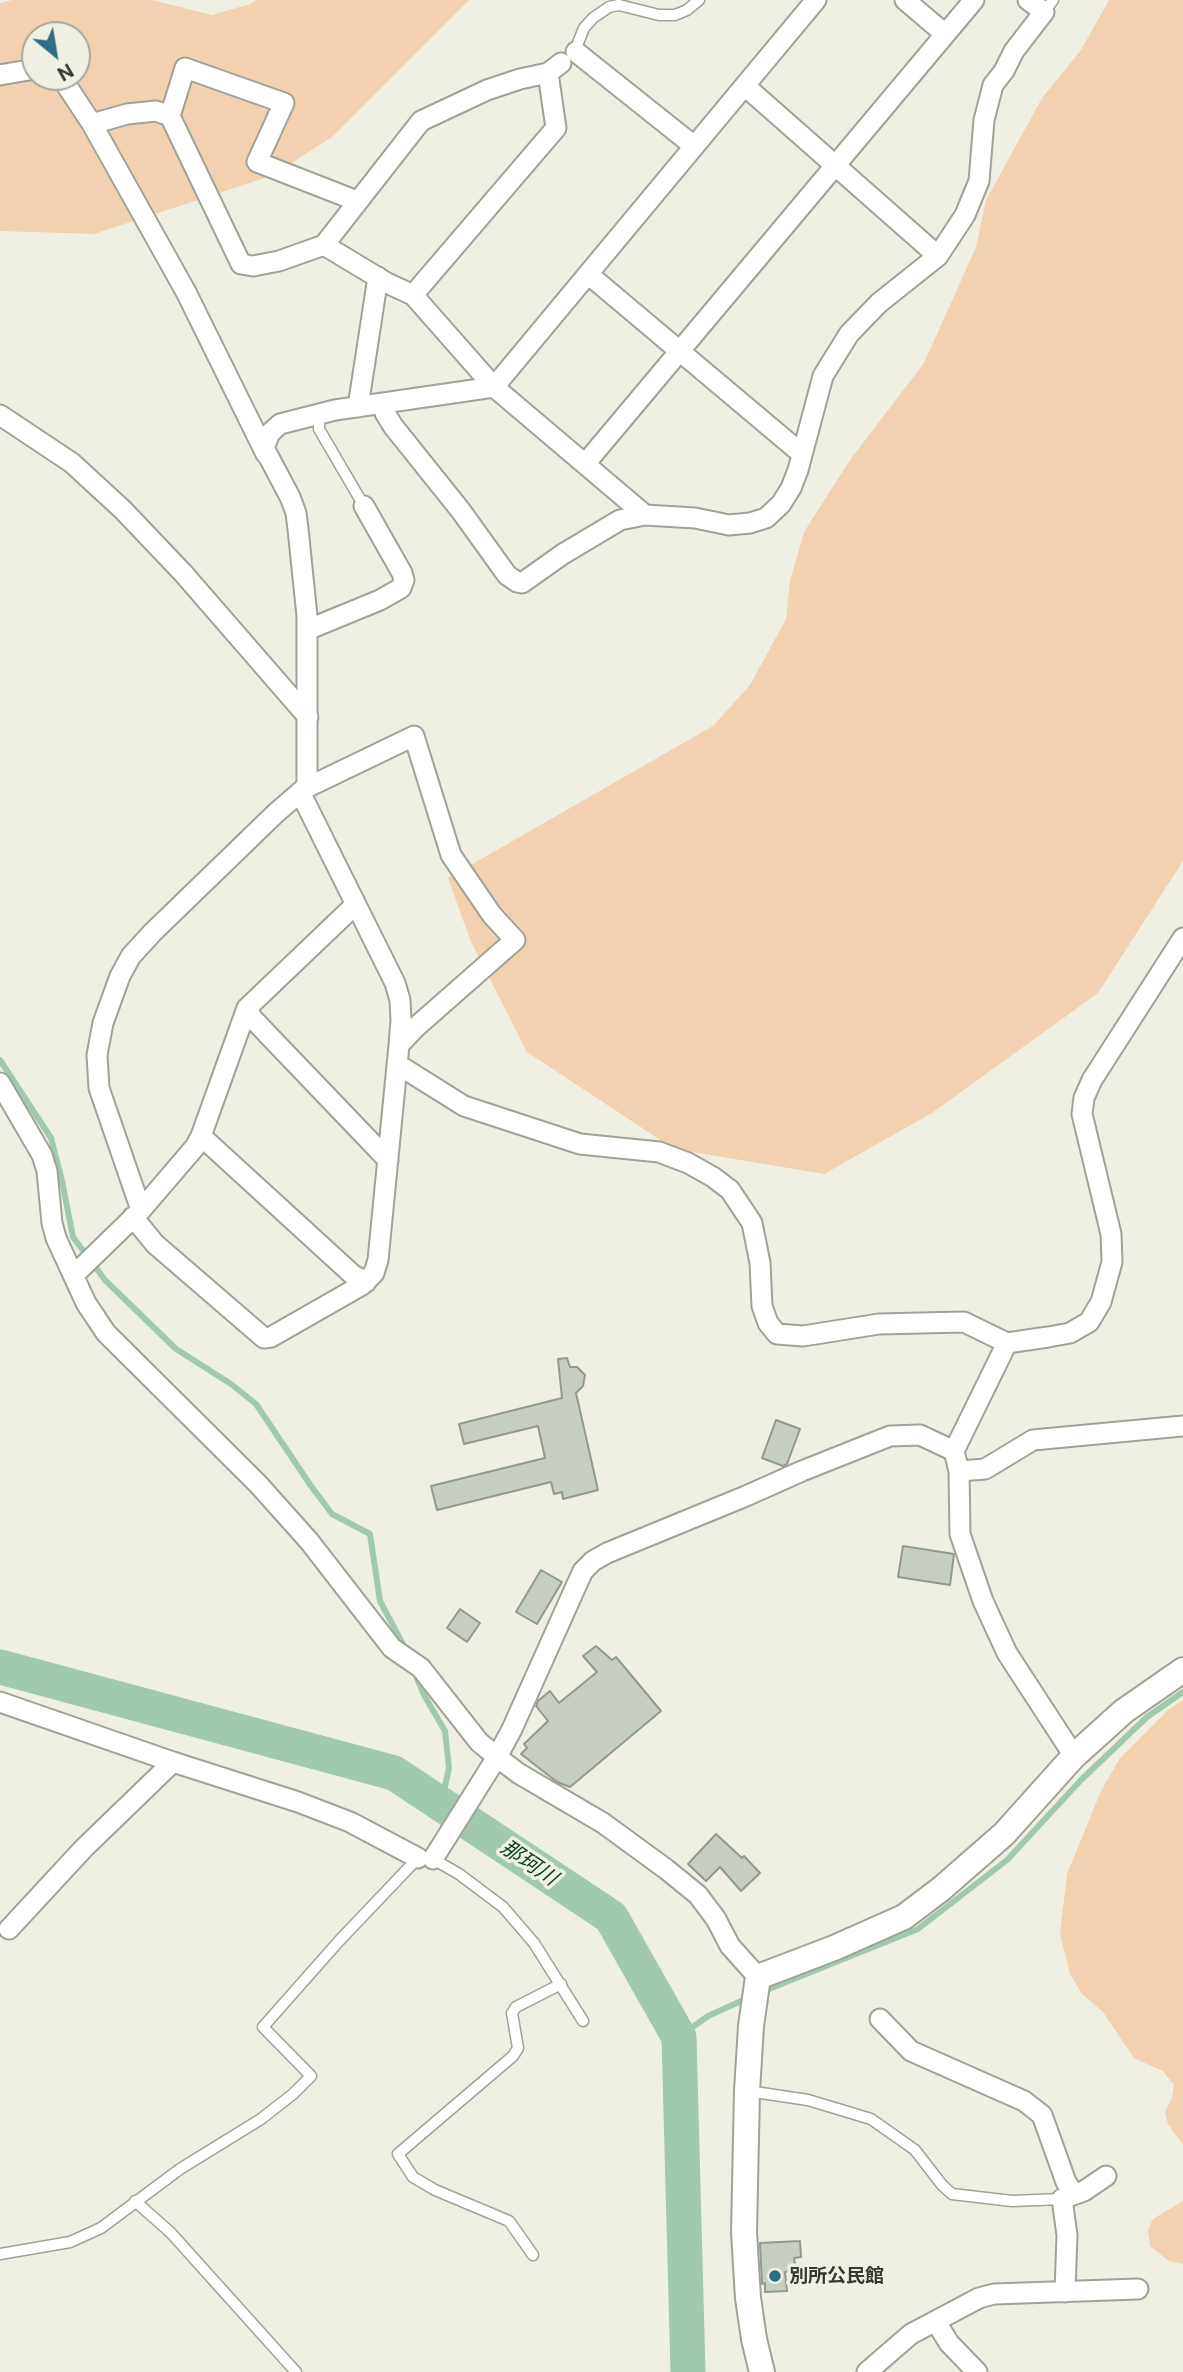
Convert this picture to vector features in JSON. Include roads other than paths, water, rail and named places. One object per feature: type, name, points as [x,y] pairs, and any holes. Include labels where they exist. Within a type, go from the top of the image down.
[{"type":"street","points":[[267,456],[264,448],[274,428],[280,424],[358,407],[494,387],[816,0]]},
{"type":"street","points":[[905,0],[945,34]]},
{"type":"street","points":[[585,464],[974,0]]},
{"type":"street","points":[[384,403],[393,426],[461,511],[508,576],[517,582],[522,583],[563,554],[620,520],[645,514],[695,518],[729,526],[766,518],[781,504],[791,488],[823,376],[849,334],[879,303],[938,256],[965,215],[979,181],[984,120],[993,85],[1004,71],[1042,4]]},
{"type":"street","points":[[562,63],[694,146]]},
{"type":"street","points":[[357,201],[257,162],[284,103],[185,68],[170,116],[241,264],[253,266],[279,261],[324,246],[421,121],[487,90],[562,63]]},
{"type":"street","points":[[413,295],[556,128],[562,63]]},
{"type":"street","points":[[0,75],[21,71]]},
{"type":"street","points":[[745,86],[938,256]]},
{"type":"street","points":[[70,91],[92,124],[187,292],[296,513],[307,630],[308,772],[302,791],[397,992],[401,1020],[378,1260],[374,1273],[366,1282],[271,1337],[264,1338],[155,1244],[137,1214],[99,1088],[97,1055],[103,1023],[120,976],[131,956],[161,923],[277,812],[302,791],[414,736],[451,855],[484,903],[515,940],[416,1027],[398,1055]]},
{"type":"street","points":[[92,124],[147,111],[170,116]]},
{"type":"street","points":[[324,246],[413,295],[494,387],[645,514]]},
{"type":"street","points":[[588,274],[802,454]]},
{"type":"street","points":[[358,407],[378,277]]},
{"type":"street","points":[[0,415],[72,463],[123,510],[183,573],[308,718]]},
{"type":"street","points":[[307,630],[380,600],[401,588],[404,580],[402,573],[364,506]]},
{"type":"street","points":[[74,1275],[137,1214],[195,1147],[247,1008],[355,905]]},
{"type":"street","points":[[398,1055],[464,1106],[580,1144],[659,1152],[688,1163],[713,1177],[730,1190],[752,1223],[760,1263],[762,1306],[768,1324],[777,1334],[803,1336],[879,1324],[964,1322],[1007,1343],[1070,1333],[1089,1322],[1101,1302],[1112,1262],[1111,1234],[1082,1114],[1084,1098],[1092,1080],[1183,937]]},
{"type":"street","points":[[247,1008],[252,1018],[388,1160]]},
{"type":"street","points":[[0,1083],[42,1155],[47,1171],[52,1223],[86,1303],[116,1345],[258,1483],[309,1541],[392,1648],[421,1668],[494,1761],[603,1824],[698,1895],[716,1919],[730,1946],[758,1978],[751,2026],[747,2091],[744,2232],[754,2339],[762,2372]]},
{"type":"street","points":[[201,1136],[353,1275],[366,1282]]},
{"type":"street","points":[[1007,1343],[954,1451],[959,1471],[960,1534],[983,1601],[1007,1653],[1074,1756]]},
{"type":"street","points":[[959,1471],[985,1469],[1033,1440],[1183,1426]]},
{"type":"street","points":[[0,1702],[173,1762],[298,1801],[430,1856],[494,1761],[512,1729],[583,1571],[593,1561],[827,1460],[890,1436],[920,1435],[954,1451]]},
{"type":"street","points":[[758,1978],[904,1917],[1004,1834],[1074,1756],[1124,1711],[1183,1670]]},
{"type":"street","points":[[5,1932],[84,1849],[173,1762]]},
{"type":"street","points":[[880,2019],[911,2051],[1024,2101],[1042,2115],[1066,2182],[1068,2197],[1065,2291]]},
{"type":"street","points":[[1068,2197],[1084,2191],[1106,2176]]},
{"type":"street","points":[[867,2372],[911,2334],[979,2298],[994,2294],[1138,2289]]},
{"type":"street","points":[[936,2322],[949,2343],[977,2372]]},
{"type":"lane","points":[[562,63],[584,28],[609,7],[619,5],[659,15],[676,15],[699,0]]},
{"type":"lane","points":[[319,414],[319,429],[364,506]]},
{"type":"lane","points":[[0,2254],[71,2242],[101,2228],[180,2169],[261,2119],[293,2094],[312,2076],[263,2027],[338,1941],[430,1856],[503,1907],[534,1943],[583,2021]]},
{"type":"lane","points":[[533,2256],[509,2221],[435,2190],[413,2177],[398,2154],[513,2056],[518,2048],[512,2013],[516,2007],[561,1984]]},
{"type":"lane","points":[[747,2091],[808,2100],[871,2119],[915,2150],[952,2194],[1012,2201],[1068,2197]]},
{"type":"lane","points":[[135,2201],[171,2232],[296,2372]]},
{"type":"waterway","points":[[0,1060],[51,1138],[73,1237],[105,1280],[176,1349],[231,1384],[256,1404],[332,1514],[370,1534],[380,1601],[406,1650]]},
{"type":"waterway","name":"那珂川","points":[[0,1667],[394,1773],[611,1917],[679,2037],[688,2372]]},
{"type":"waterway","points":[[415,1673],[424,1695],[445,1731],[449,1768],[441,1804]]},
{"type":"waterway","points":[[764,1991],[918,1929],[1007,1860],[1081,1780],[1147,1717],[1183,1692]]},
{"type":"waterway","points":[[679,2037],[708,2016],[750,1997]]},
{"type":"place","name":"別所公民館","points":[[775,2276]]}]
